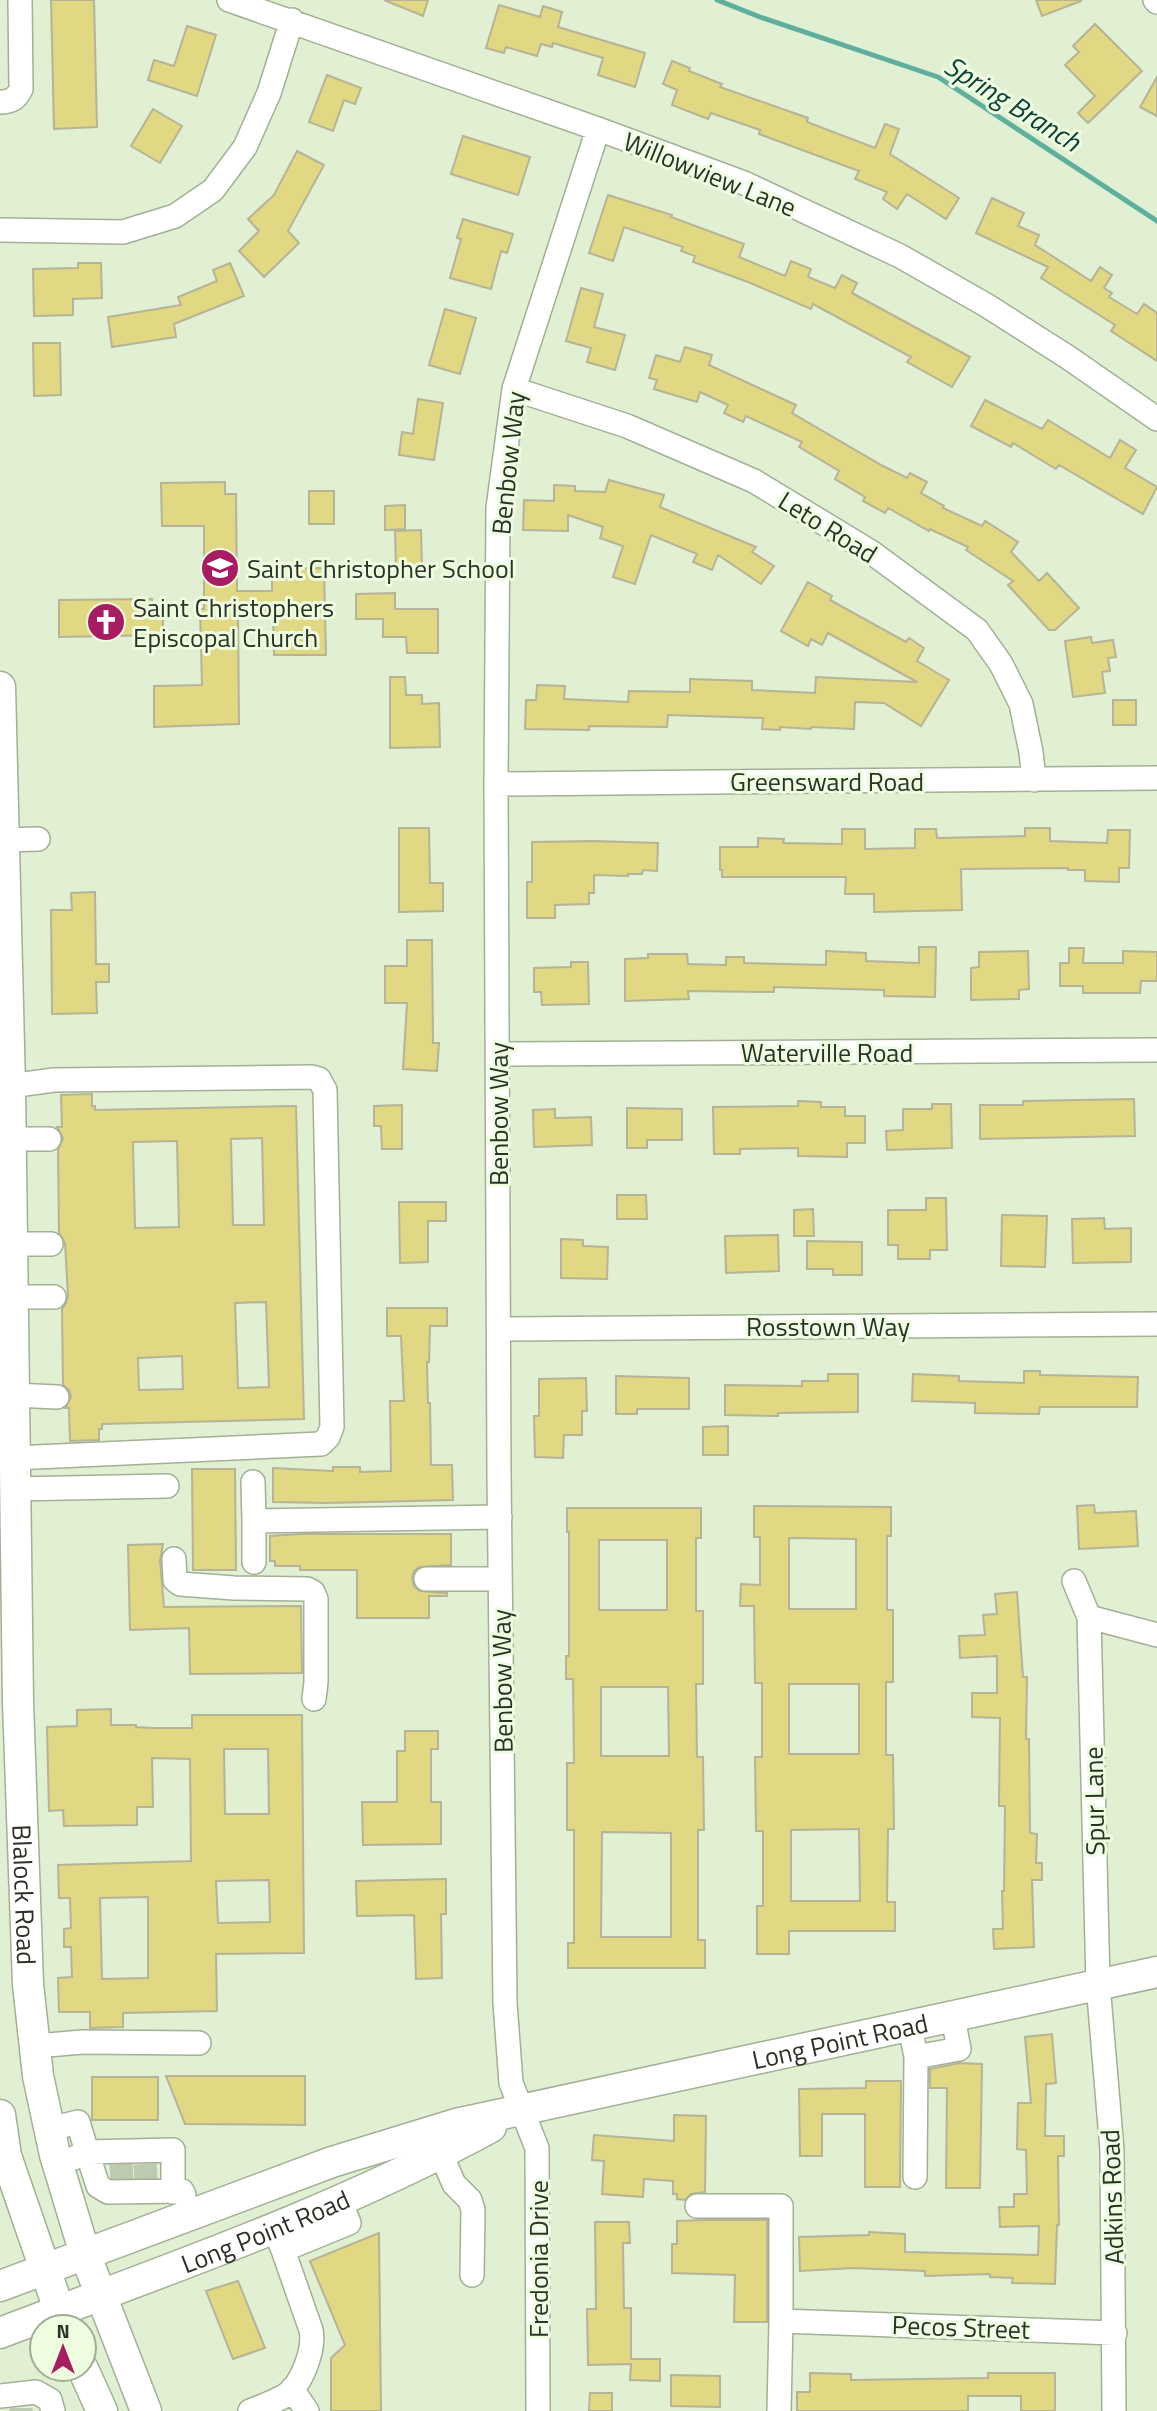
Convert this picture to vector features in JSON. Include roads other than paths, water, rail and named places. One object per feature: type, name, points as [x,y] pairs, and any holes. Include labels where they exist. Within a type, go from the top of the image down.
[{"type":"main road","name":"Blalock Road","points":[[0,687],[11,1139],[5,1170],[12,1244],[14,1395],[7,1460],[15,1489],[9,1713],[13,1949],[28,1984],[38,2076],[58,2165],[85,2254],[146,2411]]},
{"type":"main road","name":"Long Point Road","points":[[0,2286],[332,2162],[456,2124],[1157,1972]]},
{"type":"main road","name":"Long Point Road","points":[[71,2313],[100,2295],[279,2239],[340,2201],[441,2154],[522,2110]]},
{"type":"main road","points":[[0,2115],[3,2156],[59,2313]]},
{"type":"main road","name":"Long Point Road","points":[[0,2333],[28,2327]]},
{"type":"main road","points":[[89,2383],[102,2411]]},
{"type":"street","name":"Willowview Lane","points":[[229,0],[292,20],[744,183],[900,256],[986,305],[1157,419]]},
{"type":"street","points":[[0,102],[16,97],[21,89],[13,2]]},
{"type":"street","points":[[0,230],[123,232],[175,216],[213,190],[245,147],[269,93],[292,20]]},
{"type":"street","name":"Benbow Way","points":[[522,2110],[511,2083],[505,2004],[496,784],[498,508],[514,389],[598,129]]},
{"type":"street","name":"Leto Road","points":[[514,389],[627,426],[754,481],[871,552],[977,630],[1001,664],[1021,704],[1034,780]]},
{"type":"street","name":"Greensward Road","points":[[496,784],[1157,778]]},
{"type":"street","points":[[2,840],[38,839]]},
{"type":"street","name":"Waterville Road","points":[[498,1055],[1157,1050]]},
{"type":"street","points":[[7,1460],[321,1444],[332,1427],[325,1090],[319,1079],[54,1080],[10,1086]]},
{"type":"street","points":[[11,1139],[49,1139]]},
{"type":"street","points":[[12,1244],[51,1244]]},
{"type":"street","points":[[13,1297],[54,1297]]},
{"type":"street","name":"Rosstown Way","points":[[500,1329],[1157,1324]]},
{"type":"street","points":[[14,1395],[57,1397]]},
{"type":"street","points":[[253,1482],[254,1562]]},
{"type":"street","points":[[15,1489],[167,1486]]},
{"type":"street","points":[[254,1521],[500,1517]]},
{"type":"street","points":[[174,1559],[175,1580],[180,1584],[307,1589],[313,1592],[316,1599],[314,1699]]},
{"type":"street","points":[[426,1579],[500,1579]]},
{"type":"street","points":[[1074,1581],[1089,1617],[1157,1635]]},
{"type":"street","name":"Spur Lane","points":[[1089,1617],[1098,1984]]},
{"type":"street","name":"Adkins Road","points":[[1098,1984],[1112,2150],[1114,2411]]},
{"type":"street","points":[[916,2057],[959,2049],[953,2018]]},
{"type":"street","points":[[910,2027],[916,2057],[915,2176]]},
{"type":"street","points":[[36,2046],[82,2042],[198,2043]]},
{"type":"street","name":"Fredonia Drive","points":[[522,2110],[537,2148],[538,2411]]},
{"type":"street","points":[[50,2129],[78,2122],[98,2186],[108,2192],[122,2172]]},
{"type":"street","points":[[122,2172],[146,2172],[173,2150],[173,2192]]},
{"type":"street","points":[[58,2165],[87,2152]]},
{"type":"street","points":[[87,2152],[122,2172],[146,2172],[173,2192],[182,2191],[193,2213]]},
{"type":"street","points":[[441,2154],[454,2184],[470,2200],[472,2275]]},
{"type":"street","points":[[697,2206],[781,2206],[779,2411]]},
{"type":"street","points":[[250,2411],[283,2397],[292,2389],[307,2361],[312,2336],[279,2239]]},
{"type":"street","name":"Pecos Street","points":[[781,2321],[1115,2333]]},
{"type":"street","points":[[292,2389],[307,2411]]},
{"type":"street","points":[[13,2399],[36,2392],[50,2400],[53,2411]]},
{"type":"waterway","name":"Spring Branch","points":[[717,0],[938,77],[1157,221]]},
{"type":"tunnel","points":[[121,2164],[122,2181]]},
{"type":"tunnel","points":[[145,2164],[146,2180]]},
{"type":"place","name":"Saint Christopher School","points":[[220,568]]},
{"type":"place","name":"Saint Christophers Episcopal Church","points":[[106,622]]}]
